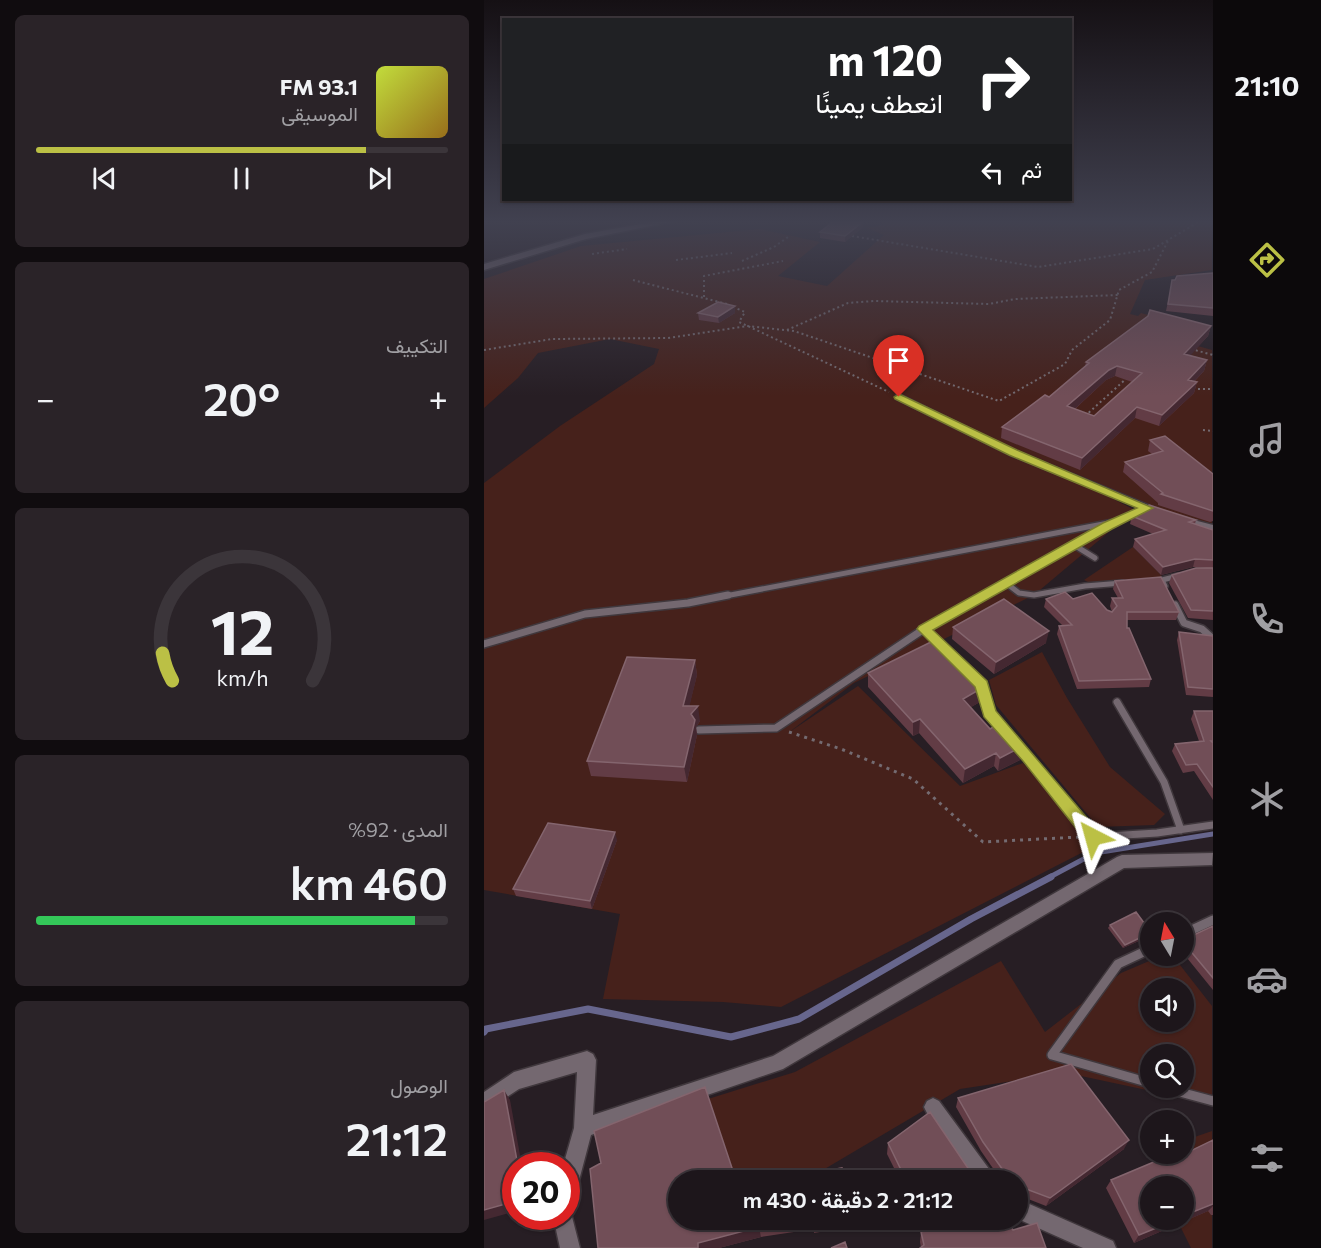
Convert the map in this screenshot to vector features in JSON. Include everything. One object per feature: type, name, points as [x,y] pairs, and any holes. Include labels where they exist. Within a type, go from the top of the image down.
[{"type":"street","points":[[899,397],[1013,453],[1147,508],[1189,523],[1213,528]]},
{"type":"street","points":[[583,1128],[777,1063],[1122,862],[1212,860]]},
{"type":"street","points":[[484,1103],[514,1081],[587,1060],[583,1128],[577,1152]]},
{"type":"street","points":[[933,1107],[978,1170]]},
{"type":"street","points":[[1028,1213],[1106,1248]]},
{"type":"street","points":[[566,1230],[570,1248]]},
{"type":"lane","points":[[698,730],[776,728],[924,629],[1118,521],[1147,508]]},
{"type":"lane","points":[[484,644],[585,614],[688,603],[1118,521]]},
{"type":"lane","points":[[1074,545],[1095,558]]},
{"type":"lane","points":[[1151,581],[1183,575]]},
{"type":"lane","points":[[1162,580],[1184,623],[1202,629],[1213,639]]},
{"type":"lane","points":[[1006,583],[1020,593],[1034,595],[1086,586],[1129,583]]},
{"type":"lane","points":[[1086,586],[1091,593]]},
{"type":"lane","points":[[924,629],[982,685],[989,713],[1093,837],[1213,825]]},
{"type":"lane","points":[[1117,702],[1164,782],[1181,830]]},
{"type":"lane","points":[[1194,929],[1213,920]]},
{"type":"lane","points":[[1140,954],[1118,964],[1052,1055],[1140,1080]]},
{"type":"lane","points":[[1194,1096],[1213,1101]]},
{"type":"path","points":[[704,279],[704,297]]},
{"type":"path","points":[[484,350],[552,339],[668,338],[747,326],[786,330],[887,361],[999,401],[1065,364],[1072,350],[1110,320],[1119,290],[1139,279]]},
{"type":"path","points":[[633,280],[704,297],[745,312],[739,322],[899,397]]},
{"type":"path","points":[[786,330],[848,303],[874,301],[989,304],[1015,299],[1118,295]]},
{"type":"path","points":[[1184,347],[1213,355]]},
{"type":"path","points":[[1085,417],[1134,372]]},
{"type":"path","points":[[1189,387],[1198,390],[1213,389]]},
{"type":"path","points":[[1203,430],[1213,431]]},
{"type":"path","points":[[776,728],[841,749],[913,779],[983,842],[1093,837]]},
{"type":"shaded area","points":[[484,279],[794,279],[827,286],[835,279],[1150,279],[1145,280],[1130,314],[1138,316],[1141,313],[1183,325],[1170,338],[1212,350],[1212,542],[1209,530],[1004,444],[1135,510],[1034,595],[854,683],[788,733],[858,686],[960,786],[1023,763],[1095,846],[781,1007],[723,1002],[603,999],[620,914],[484,890],[484,483],[560,426],[654,364],[659,349],[610,339],[538,353],[518,378],[484,408]]},
{"type":"shaded area","points":[[1133,547],[1163,577],[1088,582],[1084,580]]},
{"type":"shaded area","points":[[1042,652],[1067,698],[1110,767],[1165,814],[1154,825],[1098,827],[996,705],[989,680]]},
{"type":"shaded area","points":[[1001,961],[1045,1032],[1121,973],[1140,965],[1181,966],[1190,978],[1140,978],[1140,1032],[1194,1032],[1194,983],[1212,1006],[1212,1104],[1184,1098],[1194,1098],[1194,1044],[1140,1044],[1140,1089],[1067,1073],[960,1089],[823,1170],[732,1170],[708,1099],[795,1072]]},
{"type":"shaded area","points":[[1212,1131],[1212,1248],[1191,1248],[1182,1230],[1194,1230],[1194,1176],[1173,1176],[1161,1164],[1194,1164],[1194,1137]]},
{"type":"building","points":[[1213,279],[1213,308],[1168,304],[1172,280]]},
{"type":"building","points":[[718,302],[735,306],[718,317],[698,313]]},
{"type":"building","points":[[1150,310],[1211,326],[1184,354],[1207,360],[1188,380],[1197,382],[1162,415],[1137,407],[1082,458],[1002,427],[1045,395],[1049,397],[1089,363],[1086,362],[1148,316]],"holes":[[[1117,366],[1142,373],[1094,416],[1067,406],[1109,370]]]},
{"type":"building","points":[[1165,436],[1213,474],[1213,511],[1161,494],[1163,493],[1125,462],[1163,451],[1150,440]]},
{"type":"building","points":[[1149,505],[1196,520],[1189,522],[1213,530],[1213,560],[1195,559],[1163,567],[1135,539],[1166,530],[1132,516]]},
{"type":"building","points":[[1196,568],[1213,568],[1213,611],[1191,610],[1172,575]]},
{"type":"building","points":[[1161,577],[1179,612],[1127,612],[1127,628],[1129,628],[1151,679],[1079,681],[1059,626],[1072,625],[1046,599],[1065,592],[1073,599],[1092,593],[1107,610],[1112,612],[1117,606],[1112,598],[1123,598],[1115,581]]},
{"type":"building","points":[[1004,599],[1049,631],[996,662],[953,627]]},
{"type":"building","points":[[1179,632],[1213,636],[1213,689],[1188,687]]},
{"type":"building","points":[[933,641],[982,688],[963,699],[990,729],[1000,723],[1023,746],[1000,758],[996,753],[965,769],[920,719],[913,722],[868,673]]},
{"type":"building","points":[[627,657],[695,660],[683,706],[698,706],[691,714],[695,720],[684,767],[587,761]]},
{"type":"building","points":[[1194,711],[1213,711],[1213,741],[1211,741],[1213,743],[1213,787],[1197,764],[1186,765],[1175,744],[1204,741]]},
{"type":"building","points":[[548,823],[615,832],[590,901],[513,889]]},
{"type":"building","points":[[1136,912],[1140,917],[1140,938],[1125,945],[1110,925]]},
{"type":"building","points":[[1213,926],[1213,978],[1194,955],[1194,935]]},
{"type":"building","points":[[1071,1064],[1129,1140],[1050,1198],[1028,1190],[1028,1170],[1003,1170],[983,1142],[958,1098]]},
{"type":"building","points":[[705,1087],[733,1170],[668,1170],[668,1230],[748,1230],[698,1243],[698,1248],[598,1248],[590,1169],[601,1163],[594,1131]]},
{"type":"building","points":[[504,1090],[515,1152],[502,1152],[502,1205],[484,1210],[484,1102]]},
{"type":"building","points":[[930,1112],[969,1170],[901,1170],[888,1143]]},
{"type":"building","points":[[1213,1140],[1213,1204],[1194,1212],[1194,1176],[1140,1176],[1140,1230],[1151,1230],[1139,1235],[1111,1180],[1149,1164],[1194,1164],[1194,1149]]},
{"type":"building","points":[[1037,1223],[1046,1248],[920,1248],[924,1245],[921,1232],[926,1230],[1028,1230],[1028,1226]]},
{"type":"building","points":[[845,1242],[847,1248],[831,1248]]},
{"type":"waterway","points":[[1048,878],[1095,853],[1213,834]]},
{"type":"waterway","points":[[484,1032],[486,1029],[588,1009],[731,1037],[799,1019],[971,919],[1051,877]]},
{"type":"route","points":[[899,397],[1013,453],[1147,508],[1107,526],[924,629],[982,685],[989,713],[1093,837]]}]
